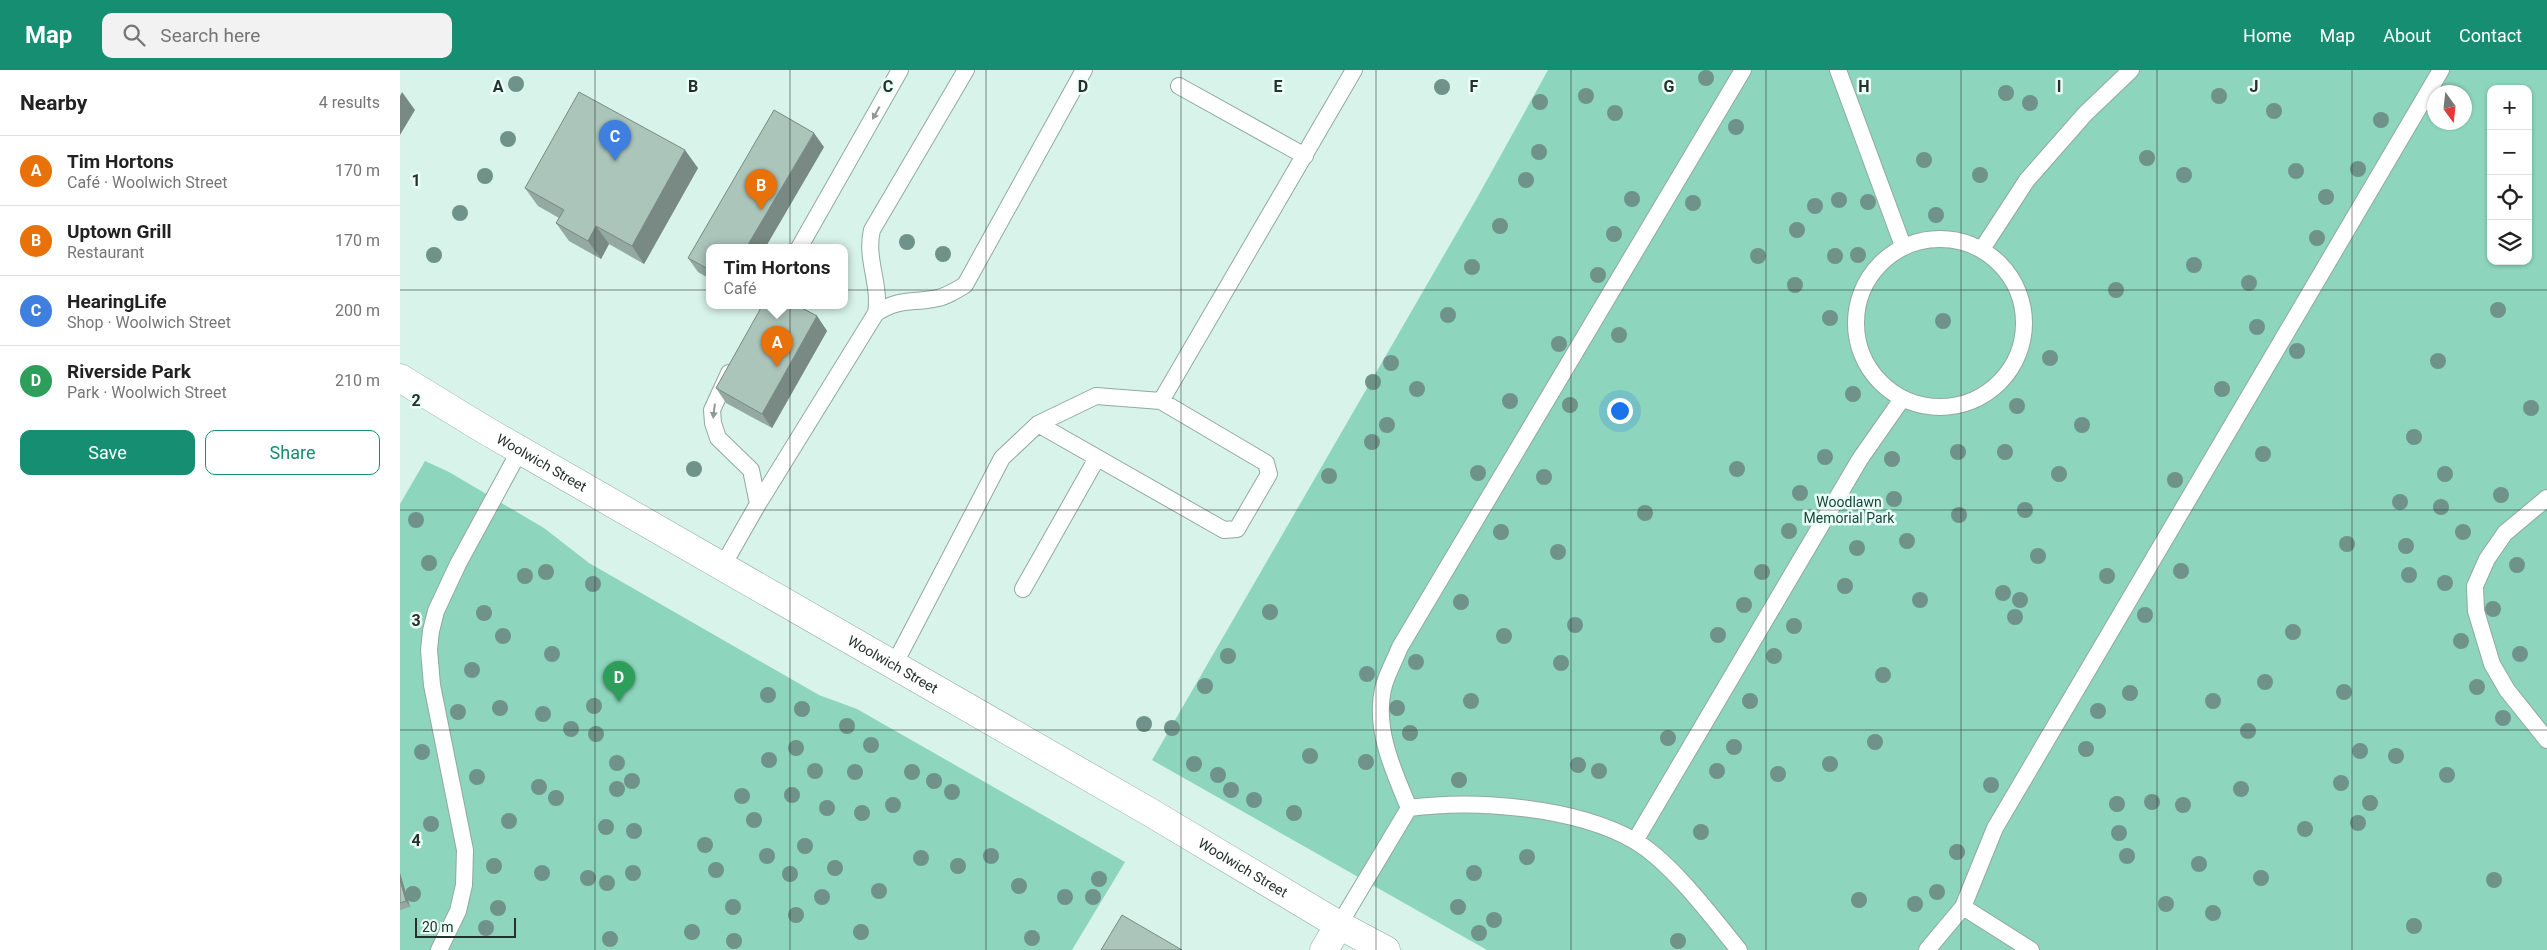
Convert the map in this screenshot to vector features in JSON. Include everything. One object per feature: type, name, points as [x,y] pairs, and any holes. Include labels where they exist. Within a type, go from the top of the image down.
[{"type":"main road","name":"Woolwich Street","points":[[400,378],[722,567],[1148,811],[1338,925],[1386,950]]},
{"type":"main road","points":[[1324,950],[1338,925]]},
{"type":"lane","points":[[802,244],[900,70]]},
{"type":"lane","points":[[722,567],[758,504],[876,312],[878,300],[877,287],[869,251],[872,230],[966,70]]},
{"type":"lane","points":[[876,312],[889,304],[902,300],[934,299],[952,294],[965,285],[1084,70]]},
{"type":"lane","points":[[1161,401],[1354,70]]},
{"type":"lane","points":[[1409,808],[1386,746],[1381,714],[1383,689],[1400,647],[1743,70]]},
{"type":"lane","points":[[1838,70],[1903,246]]},
{"type":"lane","points":[[1982,249],[2027,180],[2085,114],[2131,70]]},
{"type":"lane","points":[[1927,950],[1963,907],[1995,828],[2441,70]]},
{"type":"lane","points":[[1179,86],[1305,156]]},
{"type":"lane","points":[[1928,239],[1956,239],[1982,249],[2005,267],[2020,292],[2025,320],[2021,349],[2007,375],[1986,394],[1959,405],[1930,407],[1902,399],[1880,383],[1864,362],[1856,337],[1856,310],[1864,285],[1879,263],[1903,246],[1928,239]]},
{"type":"lane","points":[[738,357],[719,391],[712,410],[713,423],[718,438],[751,470],[758,504]]},
{"type":"lane","points":[[894,665],[1002,458],[1038,424],[1096,396],[1161,401],[1266,462],[1268,474],[1237,529],[1224,530],[1038,424]]},
{"type":"lane","points":[[1635,841],[1860,459],[1902,399]]},
{"type":"lane","points":[[439,950],[458,911],[464,885],[465,859],[431,677],[431,631],[436,611],[458,564],[520,450]]},
{"type":"lane","points":[[1023,590],[1097,458]]},
{"type":"lane","points":[[2547,498],[2505,533],[2488,559],[2475,586],[2476,611],[2492,664],[2507,690],[2547,740]]},
{"type":"lane","points":[[1409,808],[1442,803],[1480,804],[1546,812],[1592,823],[1635,841],[1671,871],[1739,950]]},
{"type":"lane","points":[[1338,925],[1409,808]]},
{"type":"lane","points":[[1963,907],[2031,950]]},
{"type":"green space","name":"Woodlawn Memorial Park","points":[[1548,70],[2547,70],[2547,950],[1487,950],[1152,760],[1477,198]]},
{"type":"green space","points":[[425,461],[449,472],[544,528],[589,563],[819,695],[857,709],[1125,862],[1072,950],[400,950],[400,504]]},
{"type":"building","points":[[579,92],[685,150],[632,246],[596,226],[588,241],[556,223],[564,210],[525,188]]},
{"type":"building","points":[[774,110],[814,133],[748,244],[706,244],[706,268],[688,258]]},
{"type":"building","points":[[760,309],[804,309],[817,316],[762,414],[716,388]]},
{"type":"building","points":[[400,880],[406,901],[400,903]]},
{"type":"building","points":[[1122,915],[1182,950],[1101,950]]},
{"type":"place","name":"HearingLife","points":[[615,161]]},
{"type":"place","name":"Uptown Grill","points":[[761,210]]},
{"type":"place","name":"Tim Hortons","points":[[777,367]]},
{"type":"place","name":"Riverside Park","points":[[619,702]]}]
